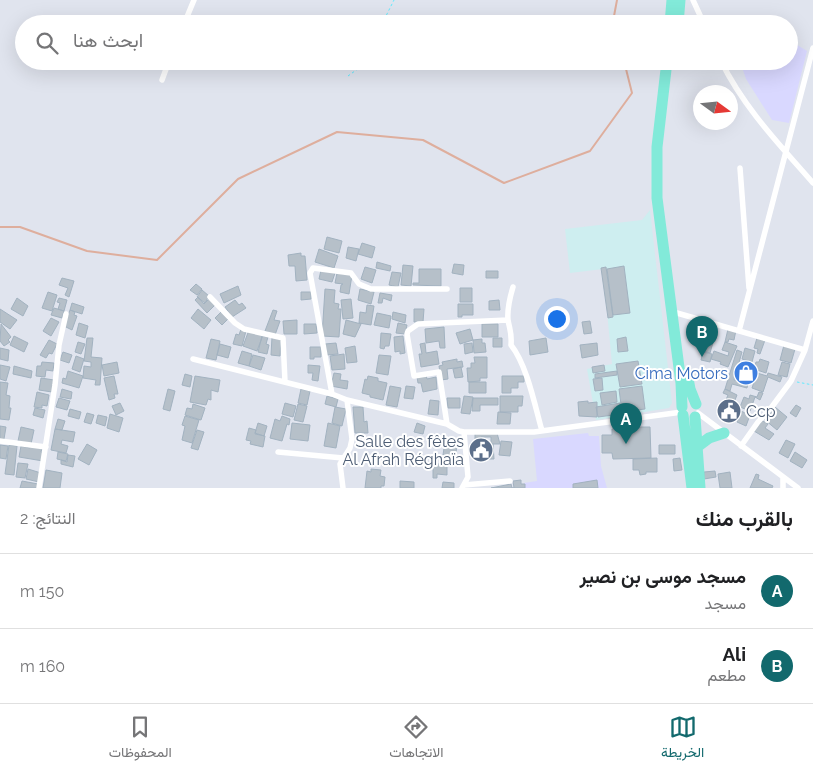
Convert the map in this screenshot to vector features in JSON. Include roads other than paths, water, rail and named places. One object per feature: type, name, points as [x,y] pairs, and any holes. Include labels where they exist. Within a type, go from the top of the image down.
[{"type":"highway","points":[[671,15],[672,0]]},
{"type":"highway","points":[[679,15],[680,0]]},
{"type":"highway","points":[[666,70],[656,147],[657,198],[681,383],[682,411],[692,488]]},
{"type":"highway","points":[[674,70],[663,147],[664,198],[677,313],[689,384],[696,411],[700,488]]},
{"type":"highway","points":[[682,411],[690,419],[696,411]]},
{"type":"highway","points":[[697,447],[709,438],[724,433]]},
{"type":"street","points":[[188,15],[194,0]]},
{"type":"street","points":[[693,0],[700,15]]},
{"type":"street","points":[[739,331],[813,48]]},
{"type":"street","points":[[162,80],[166,70]]},
{"type":"street","points":[[726,70],[745,103],[813,183]]},
{"type":"street","points":[[740,168],[749,294]]},
{"type":"street","points":[[332,394],[310,273],[313,268],[351,273],[360,284],[371,289],[447,289]]},
{"type":"street","points":[[513,286],[508,320],[513,335],[511,345],[516,351],[526,378],[542,431]]},
{"type":"street","points":[[210,297],[235,323],[244,329],[283,338],[285,382]]},
{"type":"street","points":[[677,313],[805,350]]},
{"type":"street","points":[[39,488],[56,385],[59,345],[66,314]]},
{"type":"street","points":[[447,424],[439,372],[414,376],[408,331],[418,324],[508,320]]},
{"type":"street","points":[[741,446],[791,381],[805,350],[813,321]]},
{"type":"street","points":[[193,359],[332,394],[347,400],[447,424],[464,432],[542,431],[682,411]]},
{"type":"street","points":[[343,488],[340,464],[350,448],[352,439],[347,400]]},
{"type":"street","points":[[696,411],[798,488]]},
{"type":"street","points":[[463,487],[468,477],[464,432]]},
{"type":"street","points":[[0,441],[46,447]]},
{"type":"street","points":[[278,452],[342,458]]},
{"type":"street","points":[[783,477],[783,488]]},
{"type":"street","points":[[463,487],[510,481]]},
{"type":"waterway","points":[[614,15],[617,0]]},
{"type":"waterway","points":[[0,227],[20,227],[87,251],[157,260],[238,179],[337,132],[423,140],[504,183],[590,151],[632,93],[626,70]]},
{"type":"place","name":"Ali","points":[[702,357]]},
{"type":"place","name":"Cima Motors","points":[[746,373]]},
{"type":"place","name":"Ccp","points":[[729,411]]},
{"type":"place","name":"مسجد موسى بن نصير","points":[[626,444]]},
{"type":"place","name":"Salle des fêtes Al Afrah Réghaïa","points":[[481,450]]}]
